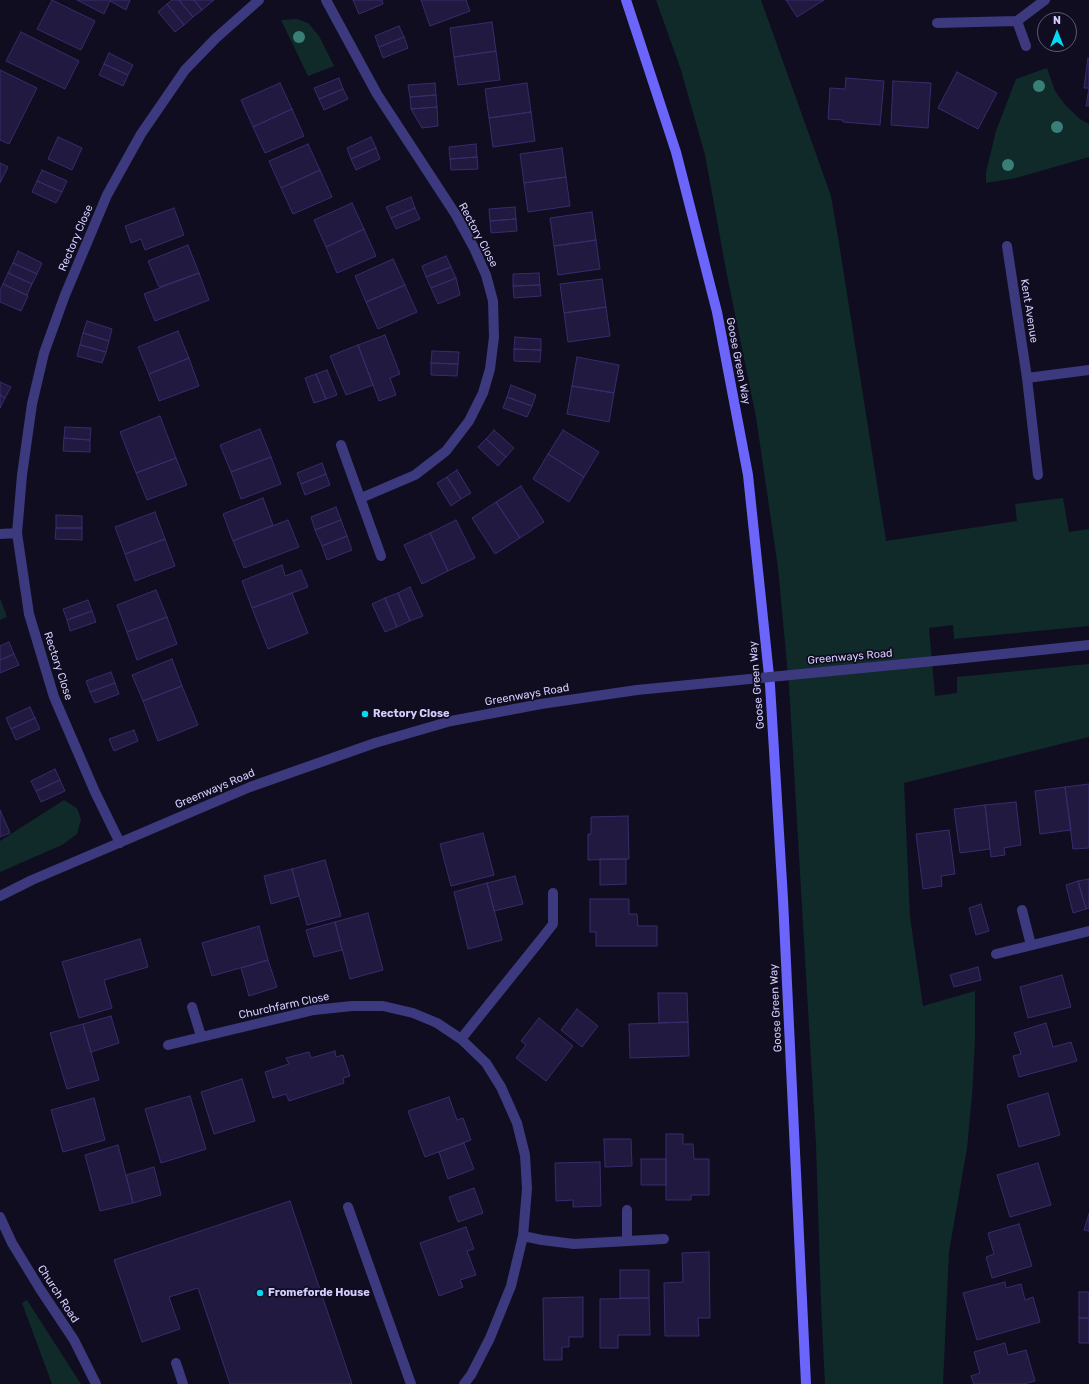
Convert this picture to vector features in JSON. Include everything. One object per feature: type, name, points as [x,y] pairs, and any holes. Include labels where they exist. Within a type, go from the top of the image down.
[{"type":"main road","name":"Goose Green Way","points":[[626,0],[676,152],[717,312],[748,476],[770,685],[782,891],[806,1384]]},
{"type":"street","name":"Rectory Close","points":[[120,843],[95,792],[54,697],[29,614],[17,533],[22,475],[32,404],[44,353],[65,295],[107,195],[141,134],[185,70],[216,38],[259,0]]},
{"type":"street","name":"Rectory Close","points":[[326,0],[377,94],[456,215],[486,275],[493,301],[494,337],[490,369],[483,393],[469,421],[446,450],[415,475],[361,498]]},
{"type":"street","points":[[936,24],[1017,21],[1045,0]]},
{"type":"street","points":[[1017,21],[1026,46]]},
{"type":"street","name":"Kent Avenue","points":[[1007,246],[1027,378],[1038,476]]},
{"type":"street","points":[[1027,378],[1089,370]]},
{"type":"street","points":[[341,445],[381,556]]},
{"type":"street","points":[[0,534],[17,533]]},
{"type":"street","name":"Greenways Road","points":[[0,896],[32,880],[250,787],[383,741],[451,721],[541,704],[637,690],[1089,646]]},
{"type":"street","points":[[461,1039],[553,924],[553,892]]},
{"type":"street","points":[[1022,910],[1031,945]]},
{"type":"street","points":[[996,954],[1089,931]]},
{"type":"street","name":"Churchfarm Close","points":[[168,1045],[314,1010],[352,1006],[383,1006],[413,1013],[436,1023],[461,1039],[486,1063],[501,1087],[517,1123],[525,1155],[527,1189],[523,1236],[511,1286],[490,1338],[471,1375],[464,1384]]},
{"type":"street","points":[[192,1007],[201,1036]]},
{"type":"street","points":[[348,1207],[411,1384]]},
{"type":"street","points":[[627,1210],[627,1241]]},
{"type":"street","name":"Church Road","points":[[0,1217],[12,1243],[74,1340],[96,1384]]},
{"type":"street","points":[[523,1236],[574,1244],[664,1239]]},
{"type":"street","points":[[176,1363],[183,1384]]},
{"type":"green space","points":[[656,0],[761,0],[831,196],[886,541],[1017,521],[1015,504],[1063,498],[1069,532],[1089,529],[1089,626],[954,639],[953,625],[929,628],[935,696],[957,693],[957,677],[1089,664],[1089,737],[904,783],[910,917],[923,1006],[975,991],[975,1040],[972,1096],[967,1148],[949,1252],[943,1384],[825,1384],[816,1145],[789,685],[778,568],[756,417],[727,275],[705,155],[681,70]]},
{"type":"green space","points":[[297,19],[308,23],[319,36],[334,66],[308,76],[281,20]]},
{"type":"green space","points":[[1047,68],[1055,91],[1066,106],[1080,119],[1089,124],[1089,157],[1016,178],[986,183],[986,172],[996,131],[1016,79]]},
{"type":"green space","points":[[0,598],[7,617],[0,620]]},
{"type":"green space","points":[[64,800],[77,808],[81,819],[77,834],[62,845],[0,872],[0,841]]},
{"type":"green space","points":[[27,1300],[81,1384],[52,1384],[22,1303]]},
{"type":"building","points":[[52,0],[95,21],[81,50],[37,29]]},
{"type":"building","points":[[77,0],[130,0],[126,10],[110,1],[104,14]]},
{"type":"building","points":[[172,0],[179,0],[193,17],[184,25],[167,4]]},
{"type":"building","points":[[179,0],[194,0],[202,10],[193,17]]},
{"type":"building","points":[[194,0],[214,0],[202,10]]},
{"type":"building","points":[[353,0],[382,0],[383,4],[359,14]]},
{"type":"building","points":[[421,0],[466,0],[470,11],[430,26]]},
{"type":"building","points":[[786,0],[824,0],[797,17]]},
{"type":"building","points":[[167,4],[184,25],[175,32],[158,12]]},
{"type":"building","points":[[492,22],[496,51],[454,57],[450,28]]},
{"type":"building","points":[[399,26],[404,37],[379,47],[375,36]]},
{"type":"building","points":[[21,32],[79,61],[65,89],[6,61]]},
{"type":"building","points":[[404,37],[408,48],[383,58],[379,47]]},
{"type":"building","points":[[496,51],[500,80],[458,85],[454,57]]},
{"type":"building","points":[[109,53],[133,65],[128,75],[104,64]]},
{"type":"building","points":[[1088,58],[1089,88],[1084,88]]},
{"type":"building","points":[[104,64],[128,75],[123,86],[99,75]]},
{"type":"building","points":[[0,70],[37,88],[9,144],[0,140]]},
{"type":"building","points":[[957,72],[997,93],[978,129],[938,108]]},
{"type":"building","points":[[339,78],[343,89],[319,99],[314,88]]},
{"type":"building","points":[[846,78],[884,81],[880,125],[843,122],[843,120],[828,119],[830,88],[845,89]]},
{"type":"building","points":[[893,81],[931,83],[928,128],[891,125]]},
{"type":"building","points":[[280,83],[292,109],[253,127],[241,100]]},
{"type":"building","points":[[435,83],[436,95],[410,97],[408,85]]},
{"type":"building","points":[[527,83],[531,112],[489,118],[485,89]]},
{"type":"building","points":[[1089,88],[1089,106],[1086,106]]},
{"type":"building","points":[[343,89],[348,99],[324,110],[319,99]]},
{"type":"building","points":[[436,95],[437,107],[411,109],[410,97]]},
{"type":"building","points":[[437,107],[438,126],[422,128],[411,109]]},
{"type":"building","points":[[292,109],[304,136],[265,153],[253,127]]},
{"type":"building","points":[[531,112],[535,141],[493,147],[489,118]]},
{"type":"building","points":[[58,137],[82,148],[72,170],[48,159]]},
{"type":"building","points":[[371,137],[376,148],[351,159],[347,148]]},
{"type":"building","points":[[308,144],[320,170],[281,188],[269,161]]},
{"type":"building","points":[[476,144],[477,157],[450,159],[449,147]]},
{"type":"building","points":[[376,148],[380,159],[356,170],[351,159]]},
{"type":"building","points":[[562,148],[566,177],[524,183],[520,154]]},
{"type":"building","points":[[477,157],[478,169],[451,170],[450,159]]},
{"type":"building","points":[[0,163],[8,167],[0,183]]},
{"type":"building","points":[[42,170],[67,181],[62,192],[37,181]]},
{"type":"building","points":[[320,170],[332,197],[293,214],[281,188]]},
{"type":"building","points":[[566,177],[570,206],[528,212],[524,183]]},
{"type":"building","points":[[37,181],[62,192],[56,203],[32,192]]},
{"type":"building","points":[[411,197],[415,208],[391,218],[386,207]]},
{"type":"building","points":[[352,203],[364,229],[326,247],[314,220]]},
{"type":"building","points":[[515,207],[516,219],[490,221],[489,209]]},
{"type":"building","points":[[174,208],[184,235],[145,250],[141,239],[131,243],[125,226]]},
{"type":"building","points":[[415,208],[420,219],[396,229],[391,218]]},
{"type":"building","points":[[592,212],[596,240],[554,246],[550,218]]},
{"type":"building","points":[[516,219],[517,231],[491,233],[490,221]]},
{"type":"building","points":[[364,229],[376,256],[337,273],[326,247]]},
{"type":"building","points":[[596,240],[600,269],[558,275],[554,246]]},
{"type":"building","points":[[188,245],[199,273],[159,287],[148,261]]},
{"type":"building","points":[[18,251],[42,263],[37,274],[13,263]]},
{"type":"building","points":[[446,256],[451,267],[426,277],[422,266]]},
{"type":"building","points":[[393,259],[405,285],[366,302],[355,276]]},
{"type":"building","points":[[13,263],[37,274],[32,284],[8,273]]},
{"type":"building","points":[[451,267],[456,278],[431,288],[426,277]]},
{"type":"building","points":[[8,273],[32,284],[27,295],[3,284]]},
{"type":"building","points":[[199,273],[209,300],[155,321],[144,294]]},
{"type":"building","points":[[539,273],[540,285],[513,286],[513,274]]},
{"type":"building","points":[[456,278],[460,295],[438,304],[431,288]]},
{"type":"building","points":[[602,279],[606,307],[564,313],[560,284]]},
{"type":"building","points":[[3,284],[28,296],[21,311],[0,302],[0,290]]},
{"type":"building","points":[[405,285],[417,312],[378,329],[366,302]]},
{"type":"building","points":[[540,285],[541,296],[514,298],[513,286]]},
{"type":"building","points":[[606,307],[610,336],[568,342],[564,313]]},
{"type":"building","points":[[87,321],[112,329],[109,341],[83,333]]},
{"type":"building","points":[[178,331],[189,358],[149,374],[138,347]]},
{"type":"building","points":[[83,333],[109,341],[106,352],[80,345]]},
{"type":"building","points":[[385,335],[400,374],[390,378],[396,395],[379,401],[358,345]]},
{"type":"building","points":[[515,337],[541,339],[541,350],[514,349]]},
{"type":"building","points":[[80,345],[106,352],[102,363],[77,356]]},
{"type":"building","points":[[358,345],[373,385],[346,395],[330,356]]},
{"type":"building","points":[[514,349],[541,350],[540,362],[514,361]]},
{"type":"building","points":[[432,351],[459,352],[458,364],[431,363]]},
{"type":"building","points":[[577,357],[619,365],[614,393],[572,386]]},
{"type":"building","points":[[189,358],[199,386],[159,401],[149,374]]},
{"type":"building","points":[[431,363],[458,364],[457,376],[431,375]]},
{"type":"building","points":[[327,370],[337,395],[326,399],[316,374]]},
{"type":"building","points":[[316,374],[326,399],[314,403],[305,378]]},
{"type":"building","points":[[0,382],[11,387],[5,398],[0,395]]},
{"type":"building","points":[[511,385],[536,395],[532,406],[507,397]]},
{"type":"building","points":[[572,386],[614,393],[609,422],[567,414]]},
{"type":"building","points":[[0,395],[5,398],[0,408]]},
{"type":"building","points":[[507,397],[532,406],[527,417],[503,408]]},
{"type":"building","points":[[160,416],[176,458],[136,473],[120,432]]},
{"type":"building","points":[[65,427],[91,428],[90,440],[64,438]]},
{"type":"building","points":[[260,429],[271,457],[231,472],[220,445]]},
{"type":"building","points":[[494,430],[514,448],[506,457],[486,439]]},
{"type":"building","points":[[563,430],[599,452],[584,477],[548,454]]},
{"type":"building","points":[[64,438],[90,440],[90,452],[63,451]]},
{"type":"building","points":[[486,439],[506,457],[498,466],[478,447]]},
{"type":"building","points":[[548,454],[584,477],[569,502],[533,479]]},
{"type":"building","points":[[271,457],[281,484],[241,499],[231,472]]},
{"type":"building","points":[[176,458],[187,485],[147,500],[136,473]]},
{"type":"building","points":[[322,463],[326,474],[301,484],[297,473]]},
{"type":"building","points":[[457,470],[471,493],[461,499],[447,477]]},
{"type":"building","points":[[326,474],[330,485],[305,495],[301,484]]},
{"type":"building","points":[[447,477],[461,499],[451,506],[437,483]]},
{"type":"building","points":[[521,486],[544,522],[520,538],[496,502]]},
{"type":"building","points":[[263,498],[273,525],[233,541],[223,514]]},
{"type":"building","points":[[496,502],[520,538],[495,554],[472,518]]},
{"type":"building","points":[[336,507],[341,520],[315,530],[311,517]]},
{"type":"building","points":[[155,512],[165,539],[125,554],[115,527]]},
{"type":"building","points":[[56,515],[82,516],[82,528],[56,528]]},
{"type":"building","points":[[288,520],[299,547],[244,568],[233,541]]},
{"type":"building","points":[[341,520],[347,536],[322,546],[315,530]]},
{"type":"building","points":[[456,520],[475,558],[448,571],[430,533]]},
{"type":"building","points":[[56,528],[82,528],[82,540],[55,539]]},
{"type":"building","points":[[430,533],[448,571],[422,584],[404,545]]},
{"type":"building","points":[[347,536],[352,550],[327,560],[322,546]]},
{"type":"building","points":[[165,539],[175,566],[135,581],[125,554]]},
{"type":"building","points":[[282,565],[285,576],[301,570],[308,587],[252,608],[242,581]]},
{"type":"building","points":[[410,587],[423,616],[410,621],[398,593]]},
{"type":"building","points":[[156,590],[167,617],[127,632],[117,605]]},
{"type":"building","points":[[292,593],[308,633],[268,649],[252,608]]},
{"type":"building","points":[[398,593],[410,621],[397,627],[385,598]]},
{"type":"building","points":[[385,598],[397,627],[385,632],[372,604]]},
{"type":"building","points":[[88,600],[92,611],[67,620],[63,609]]},
{"type":"building","points":[[92,611],[96,622],[70,631],[67,620]]},
{"type":"building","points":[[167,617],[177,644],[137,660],[127,632]]},
{"type":"building","points":[[9,642],[14,654],[0,660],[0,646]]},
{"type":"building","points":[[14,654],[19,665],[0,673],[0,660]]},
{"type":"building","points":[[172,659],[182,686],[143,701],[132,675]]},
{"type":"building","points":[[111,672],[115,683],[90,692],[86,681]]},
{"type":"building","points":[[115,683],[119,694],[95,703],[90,692]]},
{"type":"building","points":[[182,686],[198,725],[158,741],[143,701]]},
{"type":"building","points":[[30,707],[35,718],[11,729],[6,718]]},
{"type":"building","points":[[35,718],[40,729],[16,740],[11,729]]},
{"type":"building","points":[[134,730],[138,741],[114,751],[109,739]]},
{"type":"building","points":[[55,769],[60,780],[36,791],[31,781]]},
{"type":"building","points":[[60,780],[65,791],[41,802],[36,791]]},
{"type":"building","points":[[1089,784],[1089,848],[1073,849],[1065,787]]},
{"type":"building","points":[[1065,787],[1071,830],[1040,834],[1035,791]]},
{"type":"building","points":[[1016,802],[1021,845],[1004,848],[1005,855],[991,857],[985,805]]},
{"type":"building","points":[[985,805],[990,849],[960,853],[954,809]]},
{"type":"building","points":[[0,810],[10,833],[0,837]]},
{"type":"building","points":[[628,816],[629,859],[588,860],[588,834],[591,834],[591,817]]},
{"type":"building","points":[[949,830],[955,874],[941,876],[942,886],[923,889],[916,834]]},
{"type":"building","points":[[483,833],[494,875],[451,886],[440,844]]},
{"type":"building","points":[[600,859],[626,859],[626,884],[600,885]]},
{"type":"building","points":[[325,860],[341,916],[307,925],[292,869]]},
{"type":"building","points":[[292,869],[299,896],[271,904],[264,876]]},
{"type":"building","points":[[515,876],[523,904],[494,911],[487,883]]},
{"type":"building","points":[[1089,879],[1089,908],[1086,909],[1078,881]]},
{"type":"building","points":[[1078,881],[1086,909],[1073,913],[1066,885]]},
{"type":"building","points":[[487,883],[502,940],[468,949],[454,892]]},
{"type":"building","points":[[590,899],[629,899],[629,914],[637,914],[638,926],[657,926],[657,946],[596,946],[596,932],[590,932]]},
{"type":"building","points":[[981,904],[989,931],[976,935],[969,908]]},
{"type":"building","points":[[368,913],[383,970],[350,979],[335,922]]},
{"type":"building","points":[[335,922],[342,950],[314,957],[306,930]]},
{"type":"building","points":[[259,926],[268,960],[212,976],[202,943]]},
{"type":"building","points":[[140,939],[148,967],[104,980],[112,1008],[79,1018],[62,962]]},
{"type":"building","points":[[268,960],[277,987],[249,996],[241,968]]},
{"type":"building","points":[[978,967],[981,980],[954,987],[950,975]]},
{"type":"building","points":[[1062,975],[1071,1007],[1028,1018],[1020,987]]},
{"type":"building","points":[[658,993],[687,993],[688,1022],[659,1023]]},
{"type":"building","points":[[577,1009],[598,1026],[582,1047],[561,1030]]},
{"type":"building","points":[[111,1016],[119,1043],[91,1052],[83,1024]]},
{"type":"building","points":[[539,1018],[573,1046],[546,1081],[516,1058],[526,1045],[521,1041]]},
{"type":"building","points":[[688,1022],[689,1056],[630,1058],[629,1024]]},
{"type":"building","points":[[1046,1023],[1053,1047],[1071,1042],[1077,1061],[1019,1077],[1013,1056],[1021,1054],[1014,1033]]},
{"type":"building","points":[[83,1024],[99,1080],[67,1089],[50,1033]]},
{"type":"building","points":[[335,1051],[336,1057],[343,1055],[350,1076],[343,1078],[344,1083],[289,1101],[286,1094],[273,1098],[265,1072],[289,1064],[286,1058],[309,1052],[311,1058]]},
{"type":"building","points":[[242,1079],[255,1121],[214,1134],[201,1092]]},
{"type":"building","points":[[1048,1093],[1060,1135],[1019,1147],[1007,1105]]},
{"type":"building","points":[[190,1096],[206,1149],[161,1163],[145,1109]]},
{"type":"building","points":[[449,1097],[457,1120],[463,1118],[471,1140],[425,1157],[408,1111]]},
{"type":"building","points":[[94,1098],[105,1140],[63,1152],[51,1110]]},
{"type":"building","points":[[666,1134],[683,1134],[683,1144],[693,1144],[694,1159],[709,1159],[709,1195],[691,1195],[691,1200],[666,1200]]},
{"type":"building","points":[[604,1139],[631,1139],[632,1166],[605,1167]]},
{"type":"building","points":[[464,1143],[474,1169],[448,1179],[439,1152]]},
{"type":"building","points":[[118,1145],[133,1203],[100,1211],[85,1155]]},
{"type":"building","points":[[641,1159],[666,1159],[666,1185],[641,1185]]},
{"type":"building","points":[[600,1162],[601,1206],[573,1207],[573,1200],[556,1201],[555,1163]]},
{"type":"building","points":[[1038,1163],[1051,1205],[1010,1217],[997,1175]]},
{"type":"building","points":[[154,1167],[161,1195],[133,1203],[126,1175]]},
{"type":"building","points":[[474,1188],[483,1213],[458,1222],[449,1197]]},
{"type":"building","name":"Fromeforde House","points":[[290,1201],[352,1384],[230,1384],[198,1288],[169,1297],[180,1329],[142,1342],[114,1260]]},
{"type":"building","points":[[1089,1214],[1089,1231],[1084,1230]]},
{"type":"building","points":[[1019,1224],[1032,1266],[992,1278],[986,1257],[994,1254],[988,1233]]},
{"type":"building","points":[[466,1227],[474,1249],[467,1251],[476,1275],[460,1280],[463,1287],[439,1296],[420,1243]]},
{"type":"building","points":[[709,1252],[710,1318],[698,1318],[699,1336],[665,1336],[664,1283],[683,1282],[682,1253]]},
{"type":"building","points":[[620,1270],[649,1270],[649,1298],[620,1298]]},
{"type":"building","points":[[1005,1282],[1006,1288],[1021,1284],[1025,1300],[1033,1297],[1040,1322],[977,1340],[963,1293]]},
{"type":"building","points":[[1079,1292],[1089,1292],[1089,1318],[1079,1318]]},
{"type":"building","points":[[583,1297],[583,1337],[569,1337],[569,1347],[562,1347],[562,1360],[544,1360],[543,1298]]},
{"type":"building","points":[[649,1298],[650,1335],[618,1335],[618,1348],[600,1348],[600,1299]]},
{"type":"building","points":[[1079,1318],[1089,1318],[1089,1343],[1079,1343]]},
{"type":"building","points":[[1005,1343],[1008,1355],[1026,1350],[1035,1381],[1023,1384],[974,1384],[971,1376],[980,1373],[974,1352]]},
{"type":"place","name":"Rectory Close","points":[[365,714]]},
{"type":"place","name":"Fromeforde House","points":[[260,1293]]}]
